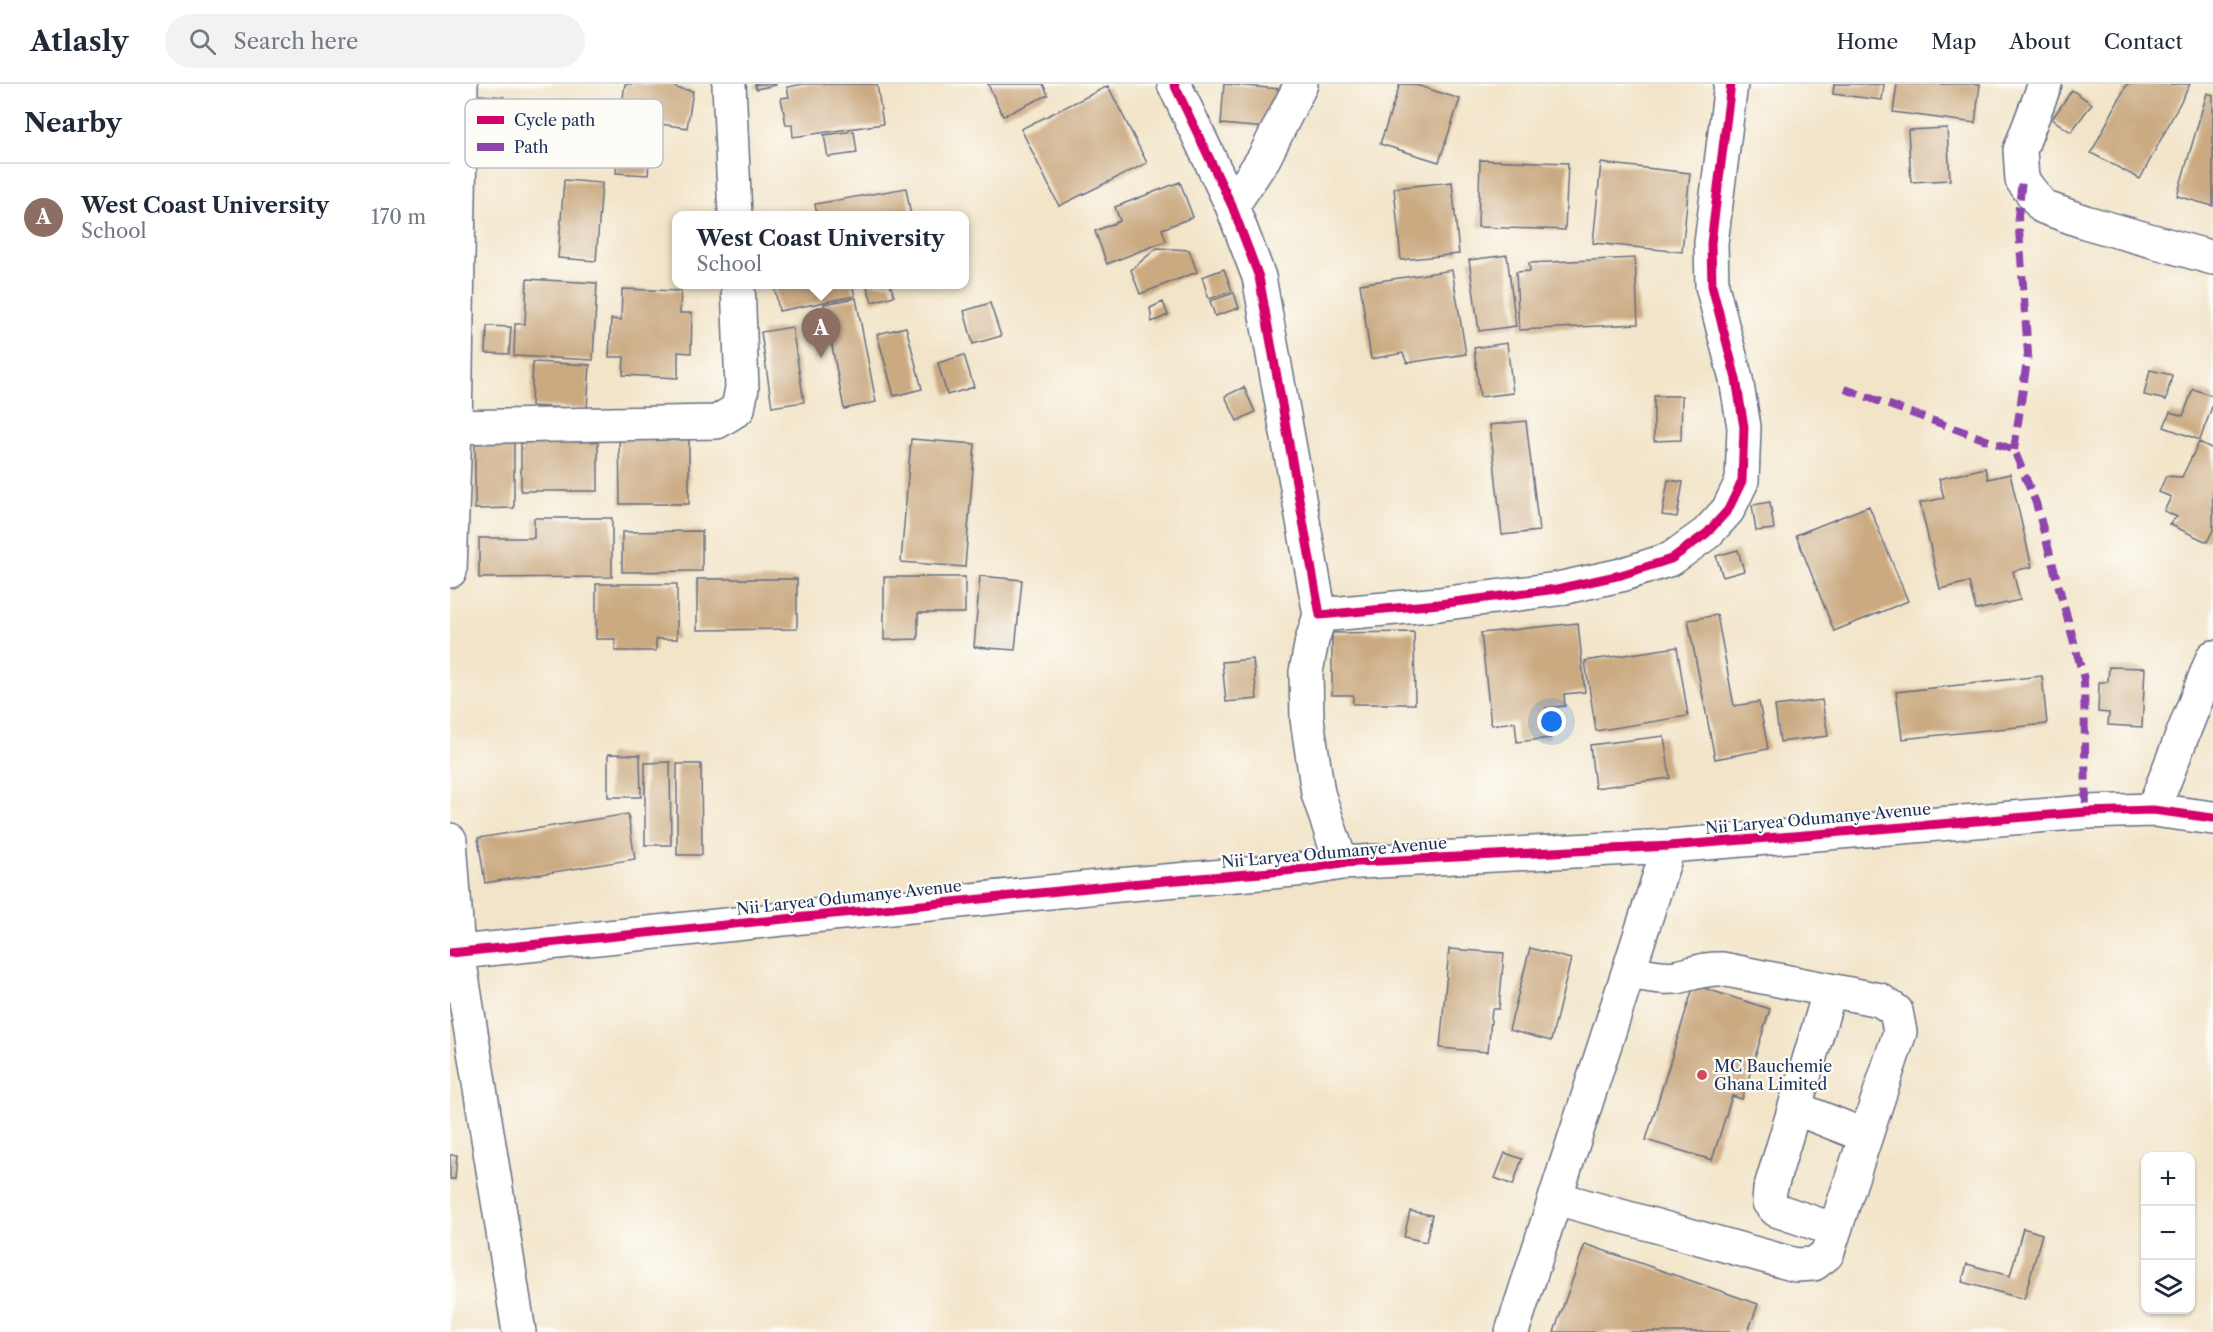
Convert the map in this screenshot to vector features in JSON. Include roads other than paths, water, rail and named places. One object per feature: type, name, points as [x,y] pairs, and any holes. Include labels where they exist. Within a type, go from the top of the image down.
[{"type":"street","points":[[450,571],[461,84]]},
{"type":"street","points":[[729,84],[735,211]]},
{"type":"street","points":[[1174,84],[1232,206],[1259,277],[1320,615],[1312,640],[1306,672],[1307,720],[1318,793],[1341,863]]},
{"type":"street","points":[[1232,206],[1264,158],[1300,84]]},
{"type":"street","points":[[1320,615],[1438,604],[1557,589],[1621,575],[1671,559],[1707,533],[1728,510],[1742,481],[1744,427],[1736,379],[1712,286],[1711,243],[1731,84]]},
{"type":"street","points":[[2045,84],[2020,150],[2022,180],[2043,207],[2085,222],[2213,258]]},
{"type":"street","points":[[452,427],[717,422],[738,408],[742,388],[738,289]]},
{"type":"street","points":[[2153,810],[2213,657]]},
{"type":"street","name":"Nii Laryea Odumanye Avenue","points":[[454,952],[1118,885],[1307,869],[1341,863],[1670,846],[2086,812],[2153,810],[2213,818]]},
{"type":"street","points":[[450,840],[454,952],[519,1332]]},
{"type":"street","points":[[1512,1332],[1670,846]]},
{"type":"street","points":[[1556,1198],[1796,1265],[1814,1264],[1827,1254],[1900,1032],[1896,1011],[1880,1000],[1722,969],[1707,968],[1667,977],[1629,972]]},
{"type":"street","points":[[1830,990],[1770,1190],[1769,1202],[1776,1210],[1835,1230]]},
{"type":"street","points":[[1794,1108],[1866,1136]]},
{"type":"place","name":"West Coast University","points":[[821,358]]},
{"type":"place","name":"MC Bauchemie Ghana Limited","points":[[1702,1075]]}]
